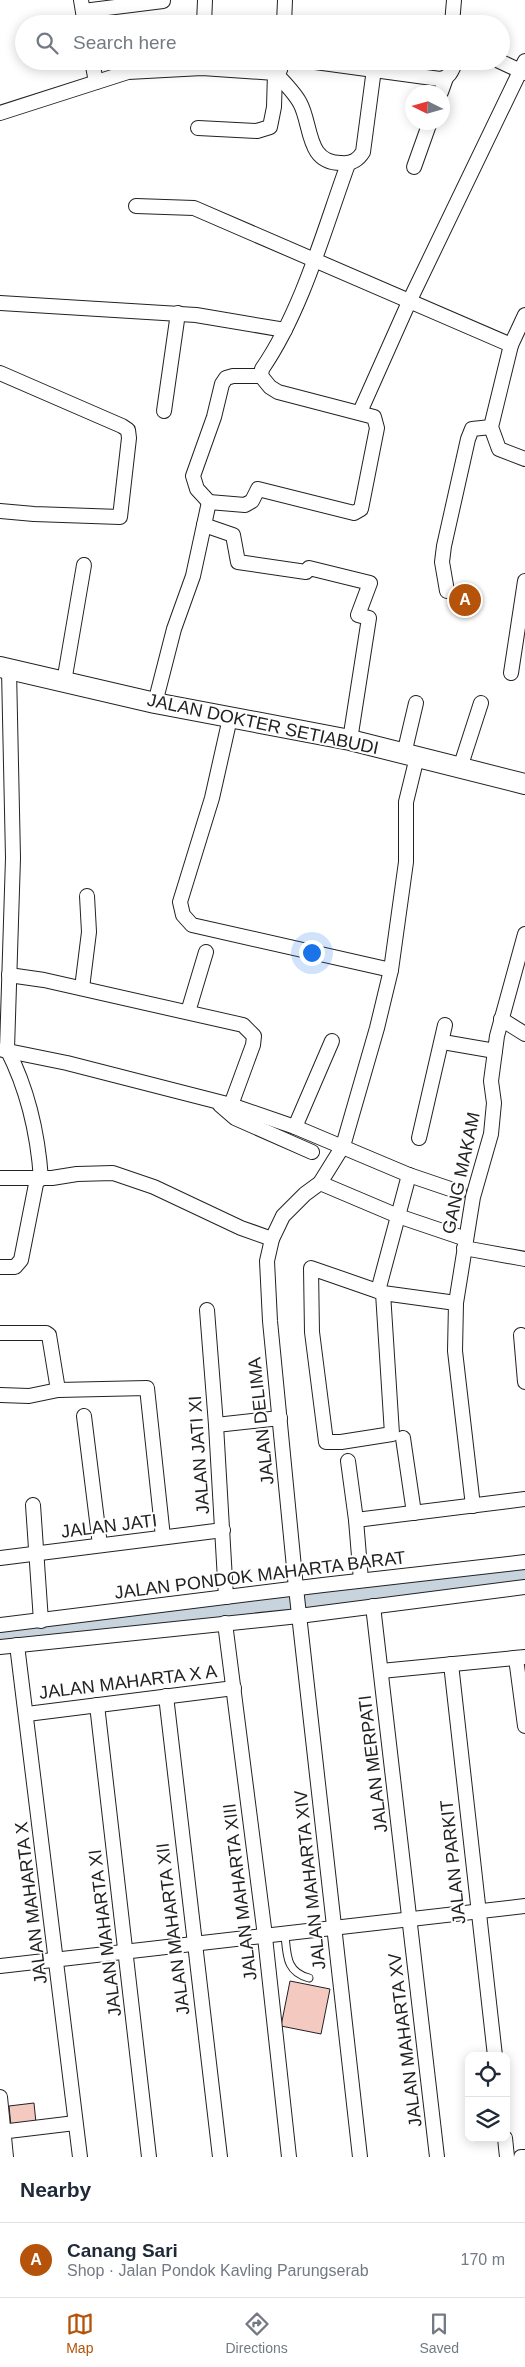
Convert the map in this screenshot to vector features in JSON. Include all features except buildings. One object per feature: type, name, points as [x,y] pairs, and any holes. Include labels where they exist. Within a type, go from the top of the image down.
[{"type":"street","points":[[205,15],[206,0]]},
{"type":"street","points":[[284,15],[285,0]]},
{"type":"street","points":[[453,15],[454,0]]},
{"type":"street","points":[[83,12],[163,1]]},
{"type":"street","points":[[360,412],[409,302],[524,68],[510,64]]},
{"type":"street","points":[[94,70],[96,82]]},
{"type":"street","points":[[0,113],[96,82],[135,71],[146,70]]},
{"type":"street","points":[[198,128],[257,131],[270,127],[279,70]]},
{"type":"street","points":[[281,70],[307,116],[311,142],[317,152],[323,158],[337,163],[348,164],[358,159],[363,152],[374,70]]},
{"type":"street","points":[[381,70],[440,79],[446,78]]},
{"type":"street","points":[[444,85],[451,70]]},
{"type":"street","points":[[414,167],[427,130]]},
{"type":"street","points":[[261,376],[233,376],[226,378],[222,384],[214,418],[193,476],[198,489],[209,502],[244,505],[252,501],[258,490],[354,513],[358,512],[361,509],[377,428],[374,417],[278,392],[270,387],[261,376],[262,369],[285,330],[314,259],[348,164]]},
{"type":"street","points":[[136,206],[194,208],[511,345]]},
{"type":"street","points":[[0,302],[178,313],[285,330]]},
{"type":"street","points":[[164,411],[178,313]]},
{"type":"street","points":[[525,315],[511,345],[491,427],[499,449],[525,459]]},
{"type":"street","points":[[0,373],[122,426],[128,430],[129,438],[120,517],[0,511]]},
{"type":"street","points":[[447,591],[442,562],[444,546],[468,439],[472,429],[491,427]]},
{"type":"street","points":[[155,702],[174,629],[193,576],[209,502]]},
{"type":"street","points":[[204,526],[233,535],[238,562],[306,572],[309,568],[370,583],[358,615],[369,618],[350,740]]},
{"type":"street","points":[[64,682],[84,565]]},
{"type":"street","points":[[511,673],[525,581]]},
{"type":"street","points":[[0,1267],[15,1266],[22,1260],[39,1179],[39,1156],[18,1071],[4,1050],[13,858],[5,669]]},
{"type":"street","name":"JALAN DOKTER SETIABUDI","points":[[5,669],[230,718],[350,740],[410,756],[525,782]]},
{"type":"street","name":"JALAN DELIMA","points":[[297,1603],[267,1284],[267,1261],[272,1240],[286,1212],[320,1183],[343,1146],[377,1028],[391,970],[406,862],[406,802],[416,703]]},
{"type":"street","points":[[460,768],[481,703]]},
{"type":"street","points":[[230,718],[212,798],[180,902],[183,915],[192,924],[391,970]]},
{"type":"street","points":[[82,988],[89,932],[87,896]]},
{"type":"street","name":"GANG MAKAM","points":[[472,1506],[455,1351],[456,1303],[473,1197],[491,1134],[494,1103],[491,1081],[495,1051],[501,1019],[525,934]]},
{"type":"street","points":[[188,1012],[206,952]]},
{"type":"street","points":[[9,975],[82,988],[243,1026],[254,1036],[245,1070],[231,1105]]},
{"type":"street","points":[[501,1019],[525,1034]]},
{"type":"street","points":[[419,1138],[446,1025]]},
{"type":"street","points":[[295,1127],[332,1041]]},
{"type":"street","points":[[443,1042],[495,1051]]},
{"type":"street","points":[[4,1050],[231,1105],[295,1127],[409,1175],[459,1192]]},
{"type":"street","points":[[217,1101],[236,1118],[312,1152]]},
{"type":"street","points":[[0,1178],[39,1179],[113,1174],[154,1187],[241,1228],[272,1240]]},
{"type":"street","points":[[409,1175],[380,1292],[392,1434],[341,1442],[326,1442],[312,1332],[310,1268],[380,1292],[456,1303]]},
{"type":"street","points":[[320,1183],[465,1244],[525,1259]]},
{"type":"street","name":"JALAN JATI XI","points":[[206,1310],[216,1425],[226,1597]]},
{"type":"street","points":[[0,1333],[46,1333],[50,1338],[58,1390]]},
{"type":"street","points":[[521,1334],[525,1382]]},
{"type":"street","points":[[0,1395],[29,1396],[58,1390],[147,1388],[163,1537]]},
{"type":"street","points":[[84,1416],[100,1545]]},
{"type":"street","points":[[216,1425],[280,1418]]},
{"type":"street","points":[[403,1438],[414,1513]]},
{"type":"street","points":[[348,1460],[361,1580]]},
{"type":"street","points":[[356,1520],[525,1499]]},
{"type":"street","points":[[32,1505],[41,1621]]},
{"type":"street","name":"JALAN JATI","points":[[0,1558],[223,1530]]},
{"type":"street","name":"JALAN PONDOK MAHARTA BARAT","points":[[0,1647],[225,1623],[297,1603],[361,1580],[525,1562]]},
{"type":"street","name":"JALAN PONDOK MAHARTA BARAT","points":[[0,1625],[226,1597],[297,1603],[373,1606],[525,1588]]},
{"type":"street","name":"JALAN MAHARTA XIV","points":[[297,1603],[360,2157]]},
{"type":"street","name":"JALAN MERPATI","points":[[373,1606],[410,1919]]},
{"type":"street","name":"JALAN MAHARTA XIII","points":[[225,1623],[265,1937],[289,2157]]},
{"type":"street","name":"JALAN MAHARTA X","points":[[17,1645],[80,2157]]},
{"type":"street","points":[[381,1671],[520,1657],[525,1726]]},
{"type":"street","name":"JALAN PARKIT","points":[[451,1664],[495,2052]]},
{"type":"street","name":"JALAN MAHARTA X A","points":[[27,1714],[234,1688]]},
{"type":"street","name":"JALAN MAHARTA XII","points":[[166,1696],[220,2157]]},
{"type":"street","name":"JALAN MAHARTA XI","points":[[97,1705],[127,1952],[149,2157]]},
{"type":"street","points":[[0,1966],[286,1935],[525,1906]]},
{"type":"street","name":"JALAN MAHARTA XV","points":[[410,1919],[437,2157]]},
{"type":"street","points":[[0,2097],[6,2157]]},
{"type":"street","points":[[2,2131],[75,2123]]},
{"type":"street","points":[[505,2142],[507,2157]]},
{"type":"lane","points":[[286,1935],[289,1964],[299,1976],[309,1978]]},
{"type":"waterway","points":[[0,1638],[525,1577]]},
{"type":"place","name":"Canang Sari","points":[[465,600]]}]
